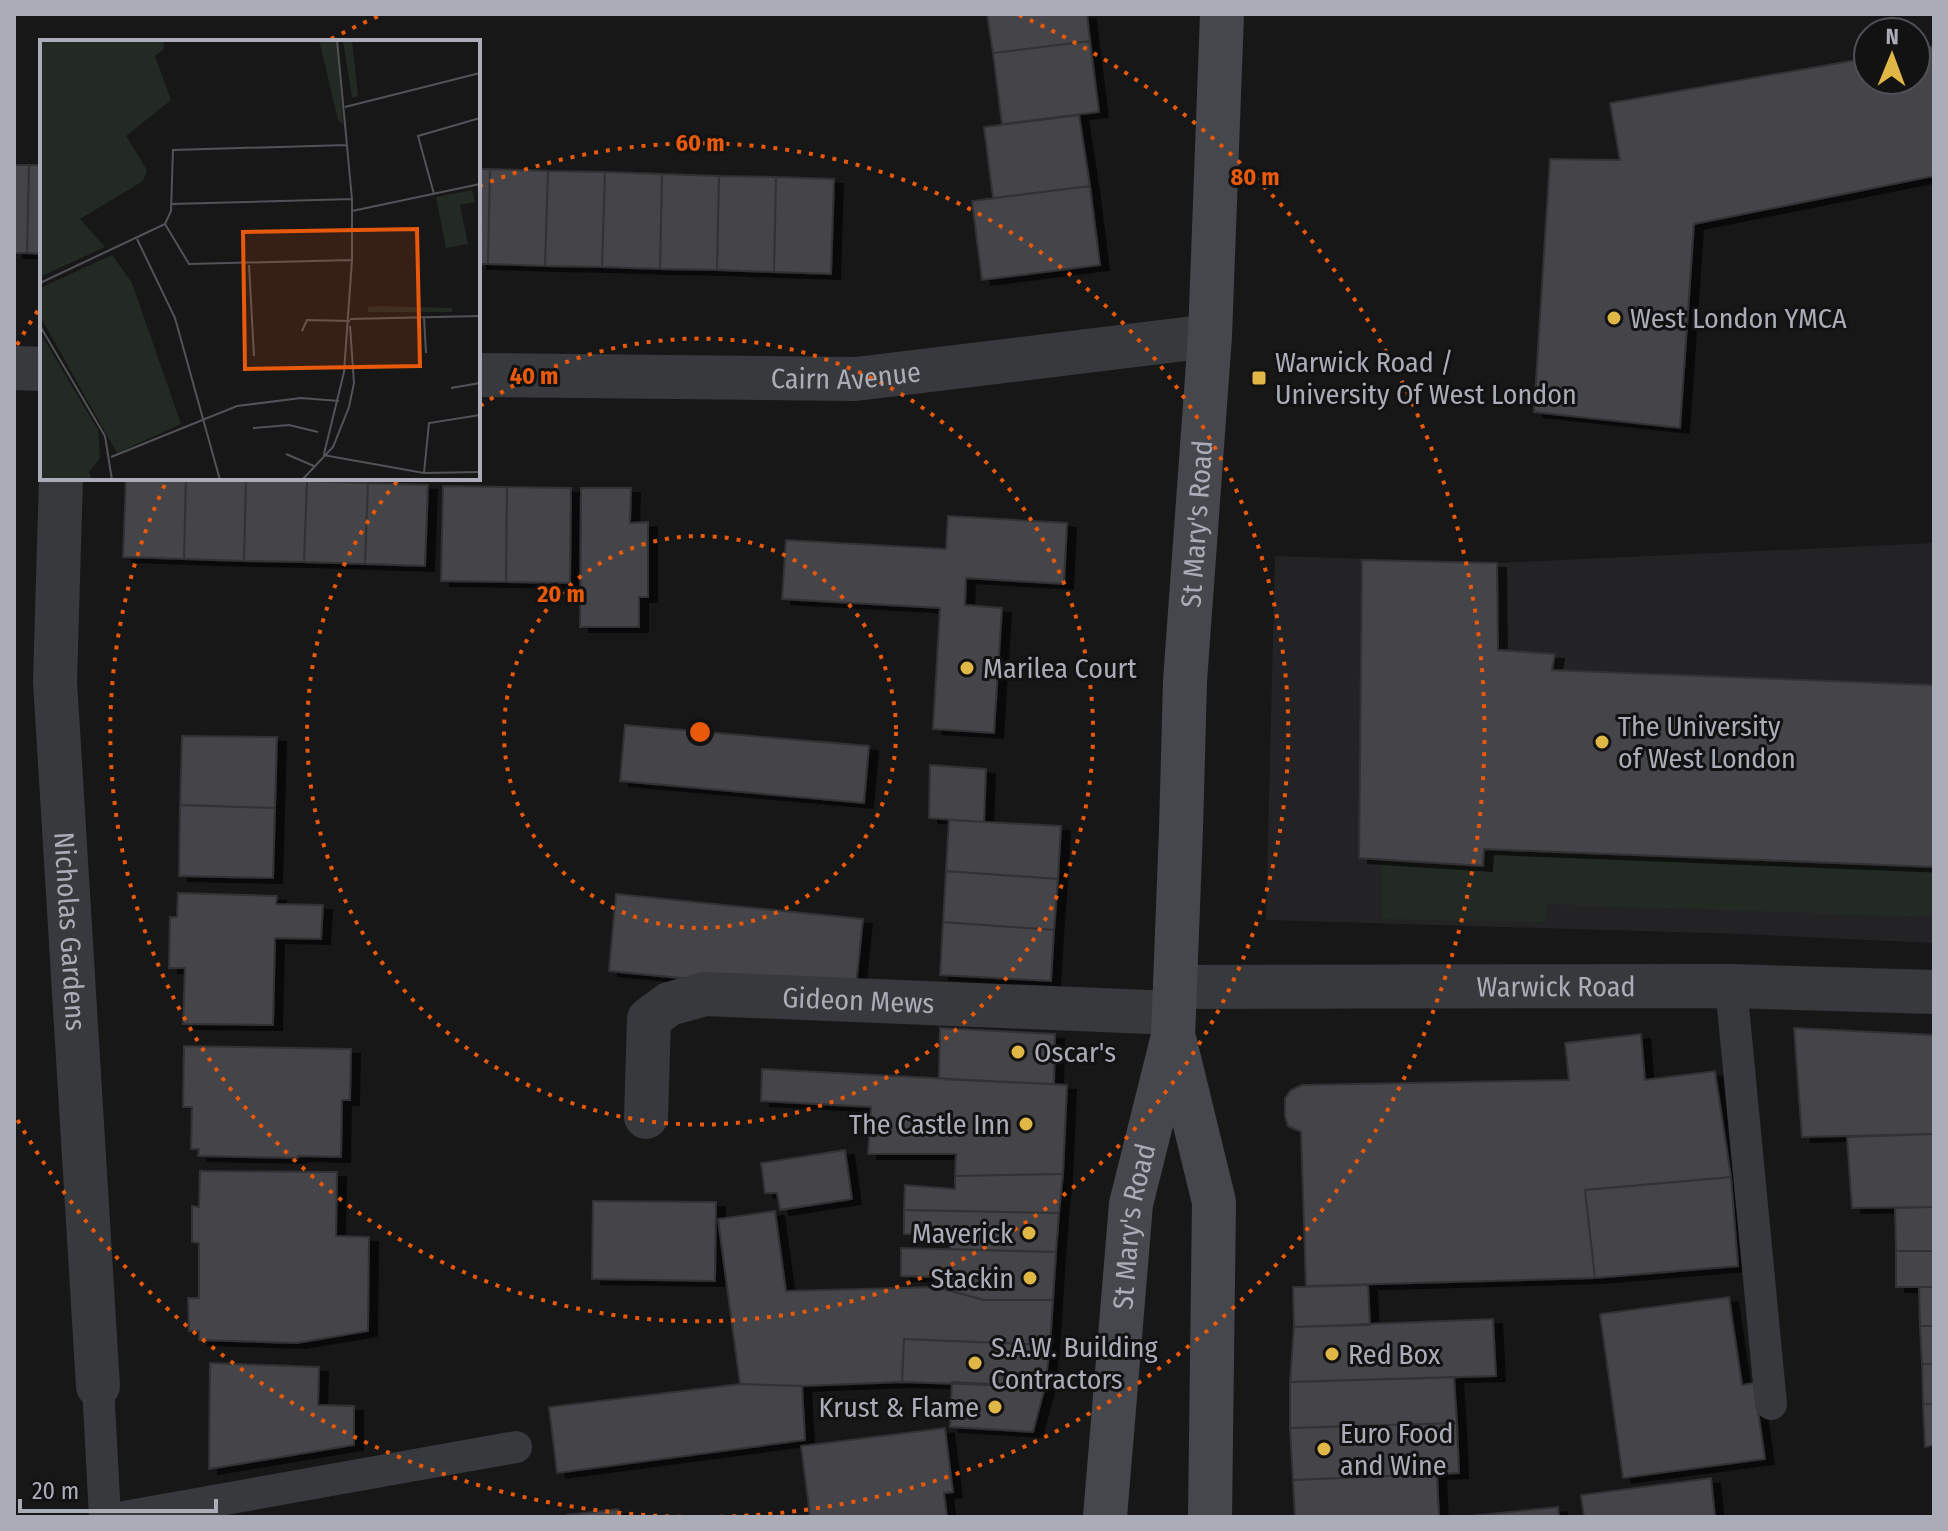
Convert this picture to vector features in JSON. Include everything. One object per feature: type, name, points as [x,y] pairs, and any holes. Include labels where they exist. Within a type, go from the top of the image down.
[{"type":"main road","name":"St Mary's Road","points":[[1105,1517],[1131,1204],[1174,1012],[1185,681],[1210,336],[1222,14]]},
{"type":"main road","name":"St Mary's Road","points":[[1174,1012],[1214,1202],[1210,1517]]},
{"type":"street","name":"Cairn Avenue","points":[[480,375],[856,379],[1210,336]]},
{"type":"street","points":[[14,368],[40,369]]},
{"type":"street","name":"Nicholas Gardens","points":[[61,480],[55,681],[98,1386]]},
{"type":"street","name":"Warwick Road","points":[[1174,1012],[1731,986],[1934,992]]},
{"type":"street","name":"Gideon Mews","points":[[646,1117],[649,1019],[669,1004],[705,994],[1174,1012]]},
{"type":"lane","points":[[1731,986],[1771,1404]]},
{"type":"lane","points":[[98,1386],[105,1517]]},
{"type":"lane","points":[[124,1517],[516,1447]]},
{"type":"shaded area","name":"The University of West London","points":[[1934,543],[1934,943],[1266,920],[1275,556],[1498,563]]},
{"type":"shaded area","points":[[1484,849],[1934,867],[1934,917],[1547,904],[1546,922],[1382,919],[1381,859],[1483,866]]},
{"type":"building","points":[[987,14],[1087,14],[1090,41],[993,53]]},
{"type":"building","points":[[1090,41],[1099,112],[1002,124],[993,53]]},
{"type":"building","name":"West London YMCA","points":[[1932,46],[1934,176],[1694,224],[1680,428],[1534,412],[1550,159],[1620,160],[1610,103],[1852,61],[1852,96],[1932,96]]},
{"type":"building","points":[[1079,115],[1090,186],[993,198],[984,127]]},
{"type":"building","points":[[14,165],[29,165],[27,253],[14,253]]},
{"type":"building","points":[[29,165],[40,165],[40,254],[27,253]]},
{"type":"building","points":[[480,169],[490,169],[488,264],[480,264]]},
{"type":"building","points":[[490,169],[548,171],[545,266],[488,264]]},
{"type":"building","points":[[548,171],[605,172],[602,267],[545,266]]},
{"type":"building","points":[[605,172],[662,174],[660,269],[602,267]]},
{"type":"building","points":[[662,174],[719,176],[717,270],[660,269]]},
{"type":"building","points":[[719,176],[776,177],[774,272],[717,270]]},
{"type":"building","points":[[776,177],[834,179],[831,274],[774,272]]},
{"type":"building","points":[[1090,186],[1100,265],[982,280],[972,201]]},
{"type":"building","points":[[126,480],[186,480],[184,559],[123,557]]},
{"type":"building","points":[[186,480],[246,480],[244,561],[184,559]]},
{"type":"building","points":[[246,480],[307,481],[304,562],[244,561]]},
{"type":"building","points":[[307,481],[368,483],[365,564],[304,562]]},
{"type":"building","points":[[368,483],[428,485],[425,566],[365,564]]},
{"type":"building","points":[[443,486],[507,487],[506,582],[441,581]]},
{"type":"building","points":[[507,487],[571,488],[570,583],[506,582]]},
{"type":"building","points":[[581,488],[631,488],[630,523],[648,522],[648,597],[639,597],[639,627],[580,627]]},
{"type":"building","name":"Marilea Court","points":[[948,516],[1067,523],[1064,584],[966,578],[965,605],[1002,608],[994,733],[933,729],[940,608],[782,599],[786,540],[946,549]]},
{"type":"building","points":[[1362,560],[1497,563],[1498,650],[1555,654],[1552,670],[1934,685],[1934,867],[1484,849],[1483,866],[1359,858]]},
{"type":"building","points":[[625,725],[869,746],[864,803],[620,781]]},
{"type":"building","points":[[182,736],[277,737],[275,808],[180,805]]},
{"type":"building","points":[[930,765],[986,769],[984,822],[929,818]]},
{"type":"building","points":[[180,805],[275,808],[273,878],[179,876]]},
{"type":"building","points":[[949,820],[1061,826],[1058,879],[946,871]]},
{"type":"building","points":[[946,871],[1058,879],[1054,930],[943,922]]},
{"type":"building","points":[[178,893],[277,896],[276,904],[323,905],[321,939],[275,938],[273,1025],[183,1024],[185,968],[169,968],[170,917],[177,917]]},
{"type":"building","points":[[616,894],[863,919],[855,995],[609,971]]},
{"type":"building","points":[[943,922],[1054,930],[1051,981],[940,975]]},
{"type":"building","points":[[940,1028],[1055,1034],[1054,1084],[939,1079]]},
{"type":"building","points":[[1794,1028],[1934,1035],[1934,1134],[1802,1137]]},
{"type":"building","points":[[1641,1034],[1645,1080],[1715,1071],[1731,1177],[1585,1190],[1595,1278],[1306,1286],[1301,1132],[1288,1126],[1285,1116],[1285,1098],[1291,1090],[1302,1085],[1569,1080],[1565,1043]]},
{"type":"building","points":[[184,1046],[351,1049],[350,1100],[342,1100],[341,1157],[198,1156],[199,1149],[191,1149],[192,1107],[183,1107]]},
{"type":"building","points":[[762,1069],[1067,1085],[1063,1174],[955,1176],[956,1154],[868,1154],[871,1107],[761,1101]]},
{"type":"building","points":[[1934,1134],[1934,1207],[1852,1208],[1847,1137]]},
{"type":"building","points":[[845,1150],[852,1199],[780,1210],[777,1193],[765,1193],[761,1163]]},
{"type":"building","points":[[200,1171],[337,1172],[336,1236],[369,1237],[368,1331],[297,1343],[199,1340],[199,1331],[189,1331],[188,1298],[199,1298],[199,1243],[192,1242],[192,1206],[199,1207]]},
{"type":"building","points":[[1063,1174],[1059,1213],[904,1210],[905,1185],[955,1189],[955,1176]]},
{"type":"building","points":[[1731,1177],[1738,1266],[1595,1278],[1585,1190]]},
{"type":"building","points":[[593,1201],[716,1202],[715,1281],[592,1279]]},
{"type":"building","points":[[1934,1207],[1934,1251],[1896,1251],[1895,1208]]},
{"type":"building","points":[[904,1210],[1059,1213],[1056,1252],[950,1249],[950,1234],[904,1234]]},
{"type":"building","points":[[775,1211],[786,1291],[936,1287],[984,1300],[1053,1300],[1050,1345],[904,1339],[902,1382],[802,1386],[740,1384],[718,1219]]},
{"type":"building","points":[[901,1248],[1056,1252],[1053,1300],[984,1300],[936,1287],[936,1277],[901,1276]]},
{"type":"building","points":[[1896,1251],[1934,1251],[1934,1287],[1896,1287]]},
{"type":"building","points":[[1368,1285],[1370,1325],[1294,1327],[1293,1287]]},
{"type":"building","points":[[1919,1287],[1934,1287],[1934,1326],[1920,1326]]},
{"type":"building","points":[[1729,1297],[1742,1385],[1754,1383],[1765,1459],[1623,1478],[1600,1314]]},
{"type":"building","points":[[1493,1319],[1496,1376],[1290,1382],[1294,1327]]},
{"type":"building","points":[[1920,1326],[1934,1326],[1934,1364],[1922,1364]]},
{"type":"building","name":"S.A.W. Building Contractors","points":[[904,1339],[1050,1345],[1045,1387],[902,1382]]},
{"type":"building","points":[[210,1363],[319,1367],[318,1405],[354,1406],[354,1445],[209,1469]]},
{"type":"building","points":[[1922,1364],[1934,1364],[1934,1404],[1923,1404]]},
{"type":"building","points":[[1454,1377],[1457,1423],[1290,1428],[1290,1382]]},
{"type":"building","name":"Krust & Flame","points":[[952,1382],[1045,1387],[1033,1432],[950,1427]]},
{"type":"building","points":[[740,1384],[802,1386],[805,1440],[557,1473],[549,1407]]},
{"type":"building","points":[[1923,1404],[1934,1404],[1934,1445],[1925,1447]]},
{"type":"building","points":[[1457,1423],[1459,1473],[1293,1480],[1290,1428]]},
{"type":"building","points":[[945,1428],[953,1492],[944,1493],[947,1517],[804,1517],[810,1515],[801,1446]]},
{"type":"building","points":[[1437,1474],[1439,1517],[1295,1517],[1293,1480]]},
{"type":"building","points":[[1711,1478],[1715,1517],[1584,1517],[1581,1495]]},
{"type":"building","points":[[1558,1507],[1559,1517],[1461,1517]]},
{"type":"building","points":[[618,1509],[619,1517],[567,1517],[567,1515]]},
{"type":"place","name":"West London YMCA","points":[[1614,318]]},
{"type":"place","name":"Warwick Road / University Of West London","points":[[1259,378]]},
{"type":"place","name":"Marilea Court","points":[[967,668]]},
{"type":"place","name":"The University of West London","points":[[1602,742]]},
{"type":"place","name":"Oscar's","points":[[1018,1052]]},
{"type":"place","name":"The Castle Inn","points":[[1026,1124]]},
{"type":"place","name":"Maverick","points":[[1029,1233]]},
{"type":"place","name":"Stackin","points":[[1030,1278]]},
{"type":"place","name":"Red Box","points":[[1332,1354]]},
{"type":"place","name":"S.A.W. Building Contractors","points":[[975,1363]]},
{"type":"place","name":"Krust & Flame","points":[[995,1407]]},
{"type":"place","name":"Euro Food and Wine","points":[[1324,1449]]}]
